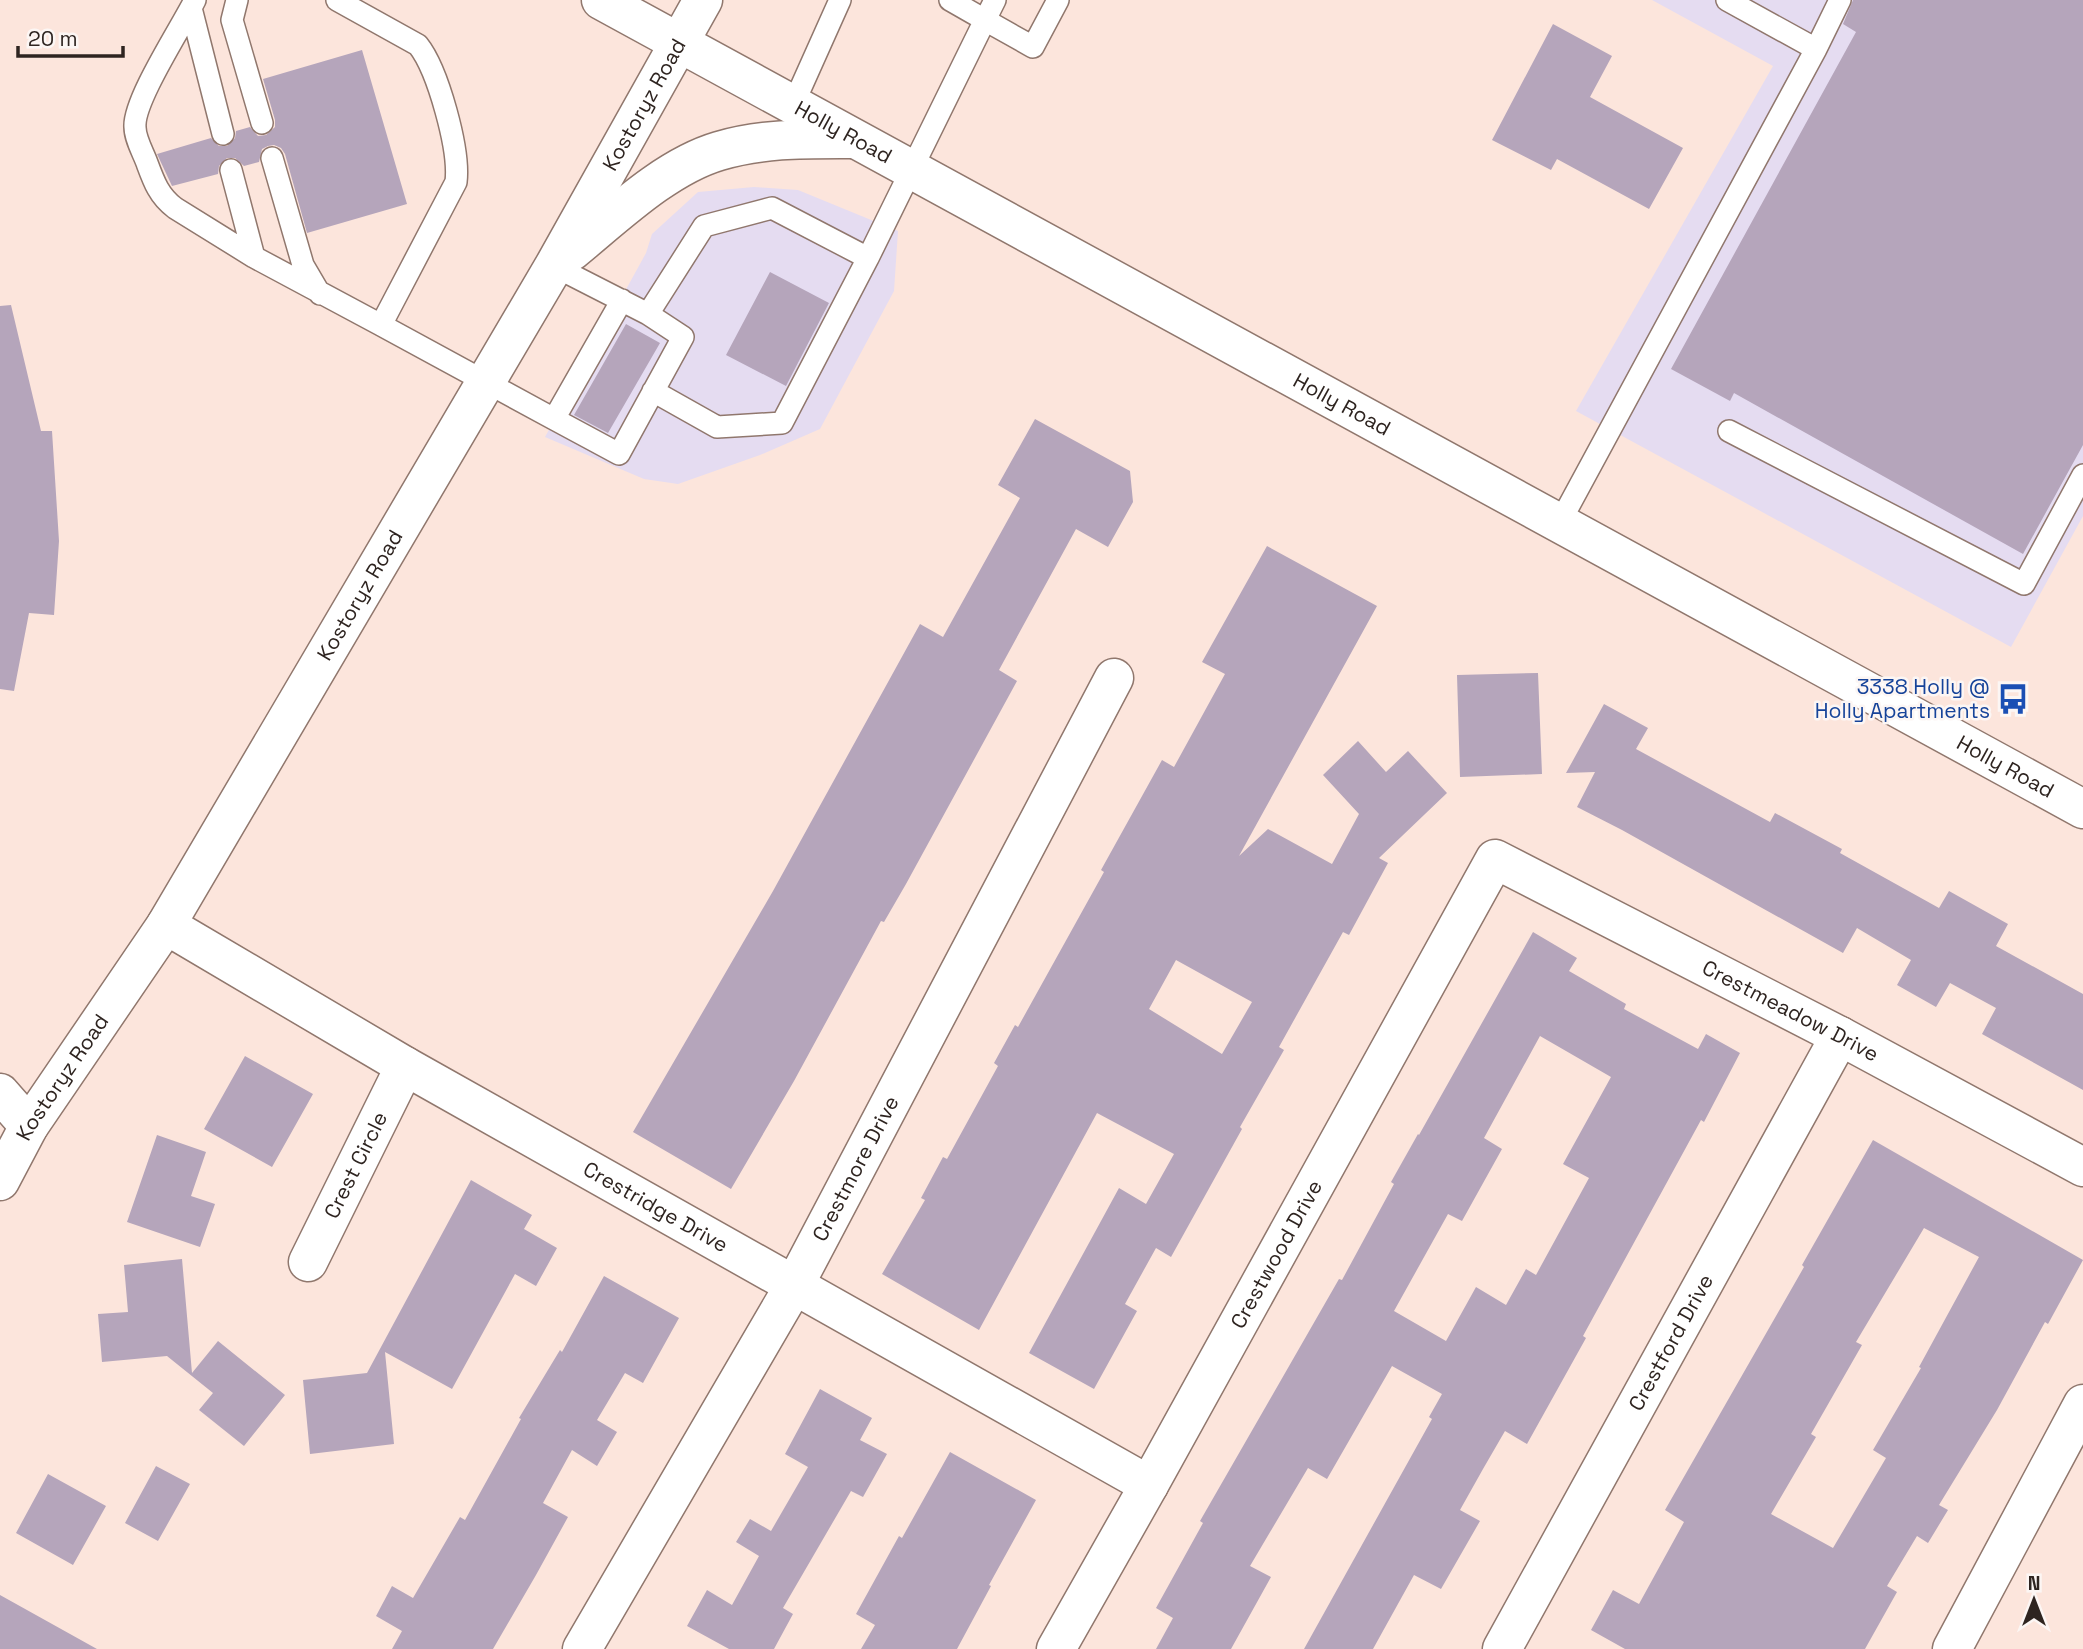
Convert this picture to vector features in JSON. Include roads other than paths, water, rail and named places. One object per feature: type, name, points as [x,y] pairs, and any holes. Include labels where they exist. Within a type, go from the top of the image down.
[{"type":"street","name":"Holly Road","points":[[601,0],[2083,809]]},
{"type":"street","name":"Kostoryz Road","points":[[0,1181],[29,1126],[166,925],[554,265],[703,0]]},
{"type":"street","points":[[554,265],[647,190],[695,160],[751,144],[794,139],[855,139]]},
{"type":"street","name":"Crestmore Drive","points":[[582,1649],[795,1284],[1114,678]]},
{"type":"street","name":"Crestmeadow Drive","points":[[1494,859],[1840,1035],[2083,1167]]},
{"type":"street","name":"Crestwood Drive","points":[[1056,1649],[1494,859]]},
{"type":"street","name":"Crestridge Drive","points":[[166,925],[405,1066],[1149,1485]]},
{"type":"street","name":"Crestford Drive","points":[[1502,1649],[1840,1035]]},
{"type":"street","name":"Crest Circle","points":[[308,1262],[405,1066]]},
{"type":"street","points":[[0,1093],[29,1126]]},
{"type":"street","points":[[1952,1649],[2083,1404]]},
{"type":"lane","points":[[237,0],[232,20],[262,124]]},
{"type":"lane","points":[[337,0],[418,45],[426,55],[448,118],[458,166],[456,182],[381,325]]},
{"type":"lane","points":[[793,105],[840,0]]},
{"type":"lane","points":[[950,0],[1033,47],[1058,0]]},
{"type":"lane","points":[[653,379],[717,427],[782,423],[868,258],[995,0]]},
{"type":"lane","points":[[1727,0],[1815,49]]},
{"type":"lane","points":[[1559,524],[1840,0]]},
{"type":"lane","points":[[193,4],[223,134]]},
{"type":"lane","points":[[193,4],[143,97],[135,120],[134,130],[156,188],[164,200],[254,257],[320,294],[486,380],[620,454],[630,415],[683,337],[648,314],[554,265]]},
{"type":"lane","points":[[272,158],[303,265],[320,294]]},
{"type":"lane","points":[[231,170],[254,257]]},
{"type":"lane","points":[[648,314],[704,226],[772,208],[868,258]]},
{"type":"lane","points":[[554,419],[581,388],[605,346],[622,300]]},
{"type":"lane","points":[[1729,431],[2024,584],[2083,475]]},
{"type":"place","name":"3338 Holly @ Holly Apartments","points":[[2013,699]]}]
